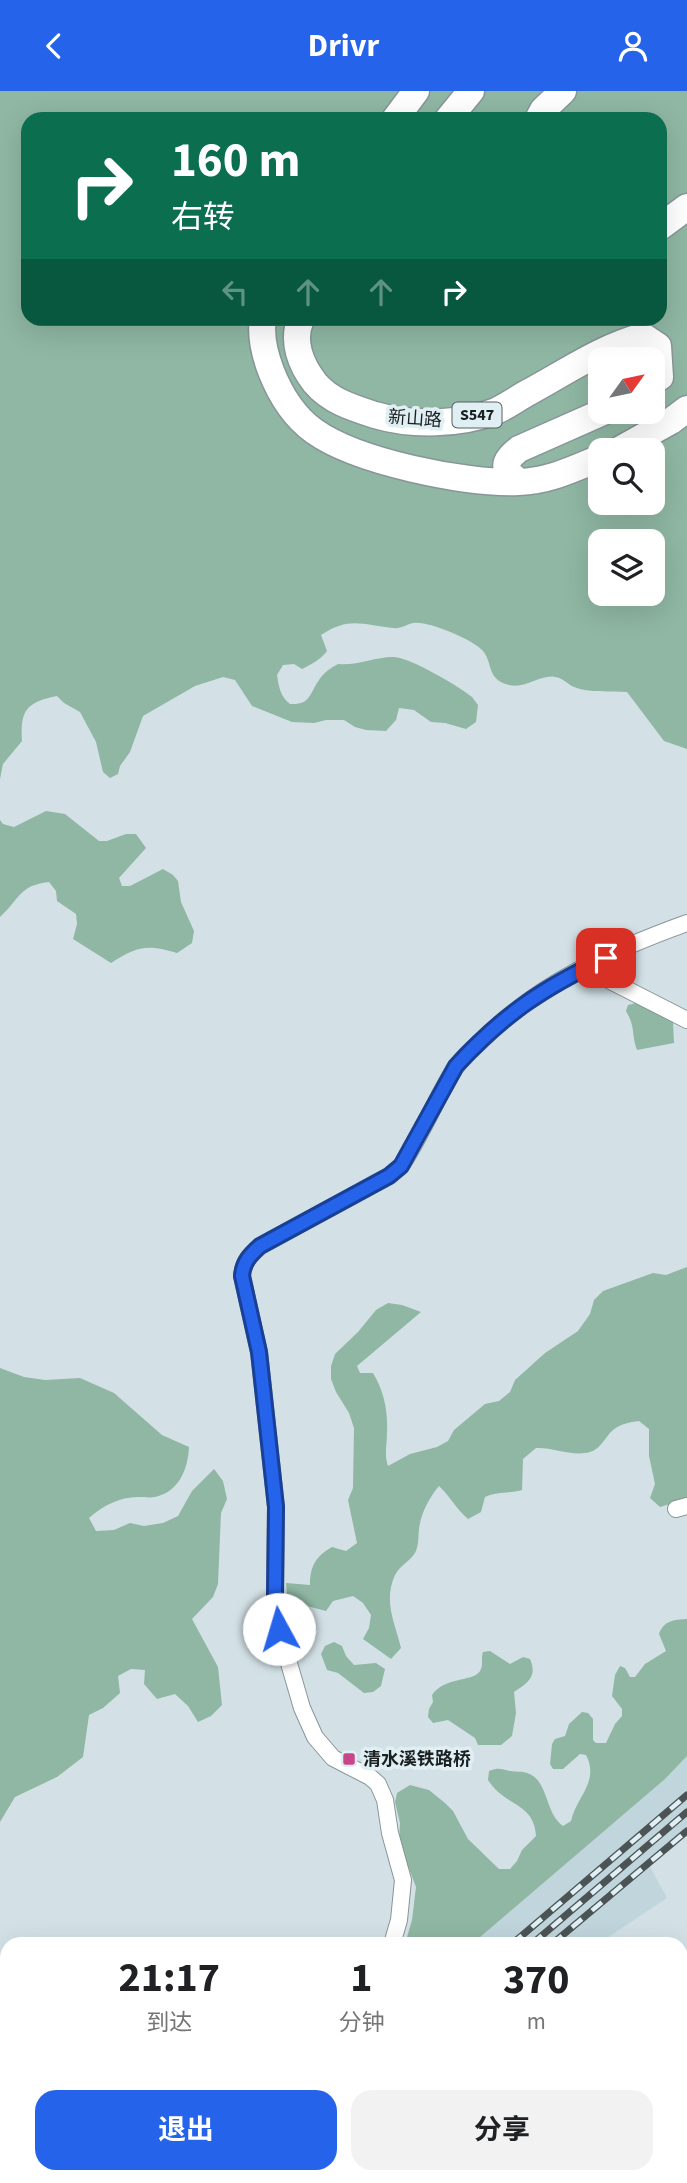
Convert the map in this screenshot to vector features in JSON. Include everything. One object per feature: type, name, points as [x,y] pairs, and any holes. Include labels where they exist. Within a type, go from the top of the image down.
[{"type":"main road","points":[[400,112],[416,91]]},
{"type":"main road","points":[[454,112],[471,91]]},
{"type":"main road","points":[[542,112],[563,91]]},
{"type":"main road","points":[[667,221],[687,207]]},
{"type":"main road","points":[[263,326],[265,355],[277,386],[293,412],[313,430],[339,446],[376,459],[476,481],[519,482],[550,479],[588,463]]},
{"type":"main road","name":"新山路","points":[[300,326],[297,345],[303,369],[322,391],[349,407],[383,418],[422,422],[456,421],[496,411],[588,360]]},
{"type":"main road","name":"新山路","points":[[611,347],[643,336],[658,347]]},
{"type":"main road","points":[[641,438],[662,427],[687,408]]},
{"type":"main road","points":[[434,473],[479,466],[588,419]]},
{"type":"main road","points":[[519,449],[505,464],[510,475],[519,482]]},
{"type":"street","points":[[394,1937],[401,1909],[403,1880],[390,1833],[386,1800],[378,1784],[333,1758],[315,1737],[302,1708],[279,1629],[275,1595],[276,1507],[259,1352],[242,1276],[243,1266],[260,1246],[389,1176],[401,1166],[456,1066],[521,1005],[554,983],[687,923]]},
{"type":"street","points":[[585,968],[687,1020]]},
{"type":"shaded area","points":[[687,1756],[687,1832],[649,1865],[667,1898],[608,1937],[480,1937],[665,1779]]},
{"type":"green space","points":[[0,91],[687,91],[687,749],[664,741],[627,692],[580,689],[555,677],[509,685],[496,679],[481,649],[449,631],[420,623],[396,628],[356,623],[331,629],[321,635],[327,651],[322,657],[302,669],[294,664],[283,665],[277,675],[282,694],[290,704],[302,703],[309,698],[323,675],[338,664],[401,658],[422,667],[472,697],[478,705],[476,722],[466,729],[431,722],[414,710],[399,708],[396,720],[386,731],[366,730],[344,720],[292,722],[252,706],[235,680],[223,677],[195,686],[143,716],[130,752],[118,774],[110,778],[103,772],[96,742],[80,712],[57,696],[38,701],[27,709],[22,722],[22,741],[3,764],[0,779]]},
{"type":"green space","points":[[46,811],[65,814],[99,841],[136,834],[146,848],[119,878],[122,886],[130,886],[163,869],[173,875],[178,881],[181,902],[194,931],[192,943],[177,953],[157,948],[142,948],[111,963],[73,939],[77,924],[76,914],[57,901],[56,891],[49,882],[25,890],[0,917],[0,820],[3,824],[14,827]]},
{"type":"green space","points":[[636,1003],[673,1022],[674,1043],[637,1050],[626,1011],[628,1005]]},
{"type":"green space","points":[[687,1267],[687,1499],[660,1507],[650,1498],[655,1484],[649,1456],[649,1429],[639,1421],[616,1428],[590,1452],[536,1448],[523,1459],[522,1490],[485,1497],[481,1512],[468,1519],[439,1486],[432,1496],[422,1517],[416,1551],[397,1571],[392,1585],[391,1612],[401,1648],[391,1659],[363,1639],[369,1628],[371,1615],[363,1603],[353,1596],[333,1601],[326,1611],[307,1606],[301,1618],[289,1618],[286,1583],[310,1585],[311,1572],[322,1554],[332,1547],[346,1551],[357,1543],[348,1500],[353,1488],[354,1428],[331,1379],[331,1366],[335,1354],[376,1310],[388,1303],[421,1312],[357,1366],[360,1373],[373,1373],[383,1394],[387,1417],[388,1466],[410,1454],[437,1447],[448,1441],[454,1430],[485,1404],[499,1401],[510,1392],[515,1380],[545,1353],[578,1331],[590,1314],[594,1300],[603,1291],[653,1273],[666,1275]]},
{"type":"green space","points":[[0,1368],[24,1377],[45,1380],[80,1378],[114,1393],[162,1435],[189,1447],[187,1463],[176,1485],[155,1497],[118,1500],[105,1506],[89,1518],[96,1531],[114,1530],[130,1523],[144,1526],[163,1523],[178,1516],[192,1491],[214,1469],[223,1481],[227,1499],[221,1513],[218,1584],[213,1597],[192,1619],[218,1667],[222,1705],[211,1716],[198,1722],[188,1706],[175,1694],[157,1699],[144,1684],[145,1670],[131,1669],[118,1676],[120,1693],[103,1708],[89,1715],[83,1757],[57,1777],[15,1797],[0,1822]]},
{"type":"green space","points":[[687,1619],[687,1756],[665,1779],[480,1937],[407,1937],[416,1887],[399,1842],[400,1823],[395,1802],[397,1793],[410,1785],[429,1790],[453,1811],[468,1839],[499,1869],[510,1869],[522,1850],[536,1836],[534,1825],[524,1810],[495,1789],[488,1780],[489,1771],[500,1769],[525,1772],[534,1777],[543,1789],[557,1820],[563,1826],[571,1821],[589,1781],[590,1765],[586,1755],[580,1754],[563,1769],[553,1769],[550,1764],[552,1744],[555,1739],[565,1736],[569,1724],[582,1712],[588,1713],[593,1719],[593,1740],[596,1743],[606,1743],[622,1716],[622,1709],[612,1696],[615,1675],[620,1666],[625,1668],[630,1677],[635,1677],[645,1664],[666,1651],[659,1634],[667,1623]]},
{"type":"green space","points":[[334,1642],[342,1646],[354,1665],[376,1663],[385,1669],[381,1686],[373,1692],[364,1693],[338,1673],[327,1670],[321,1654],[325,1646]]},
{"type":"green space","points":[[490,1651],[510,1664],[523,1657],[530,1659],[533,1670],[530,1679],[514,1692],[516,1713],[512,1736],[501,1745],[478,1745],[475,1738],[448,1720],[433,1723],[428,1717],[429,1709],[433,1702],[432,1695],[438,1689],[478,1673],[482,1667],[483,1652]]},
{"type":"railway","points":[[520,1937],[687,1795]]},
{"type":"railway","points":[[540,1937],[687,1812]]},
{"type":"railway","points":[[560,1937],[687,1831]]},
{"type":"place","name":"清水溪铁路桥","points":[[349,1759]]},
{"type":"route","points":[[279,1629],[275,1595],[276,1507],[259,1352],[242,1276],[243,1266],[260,1246],[389,1176],[401,1166],[456,1066],[468,1053],[500,1022],[542,990],[606,958]]}]
